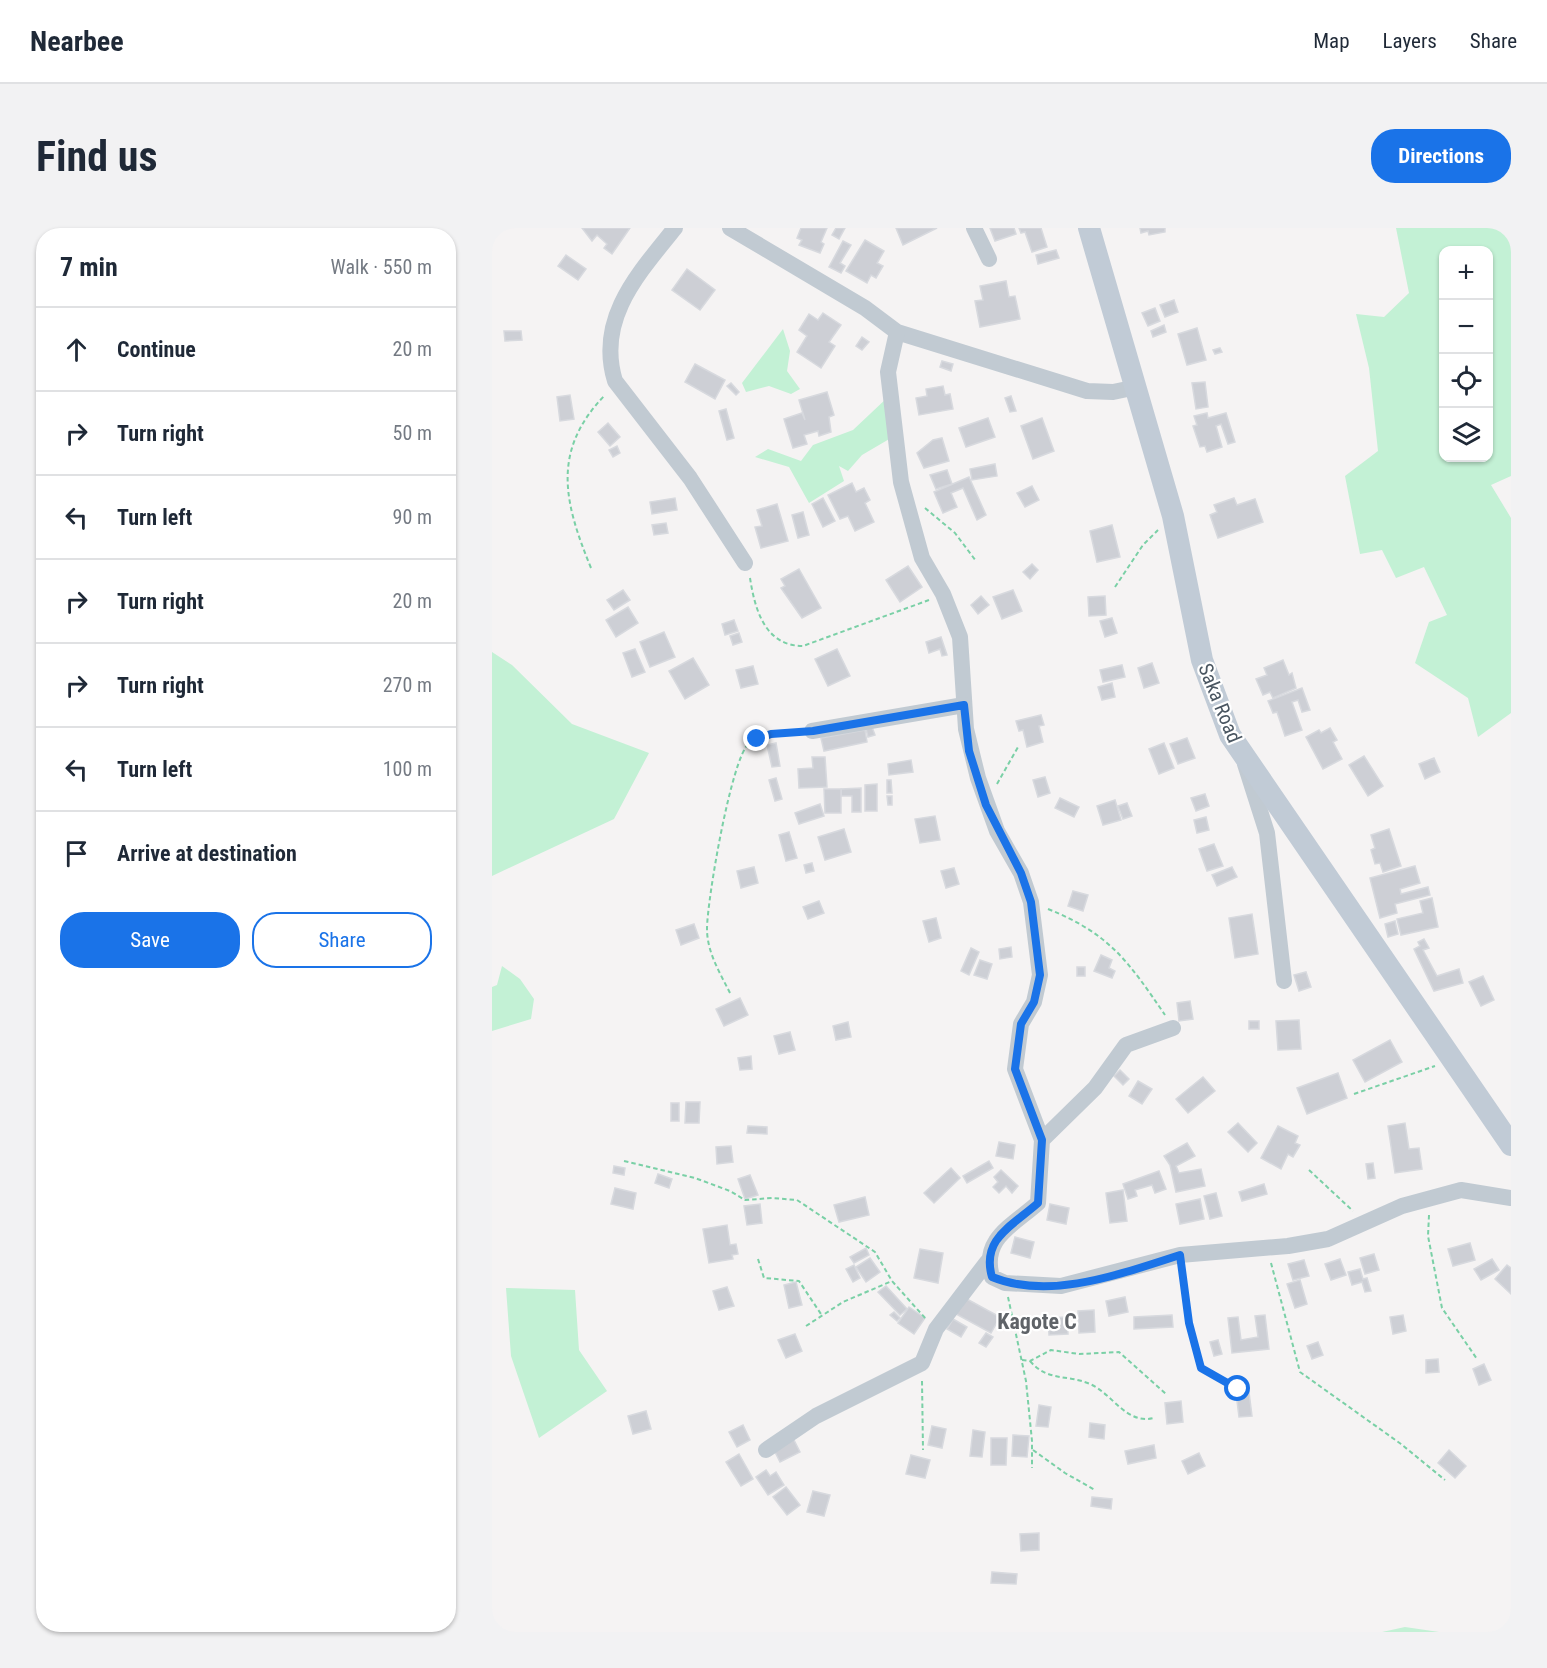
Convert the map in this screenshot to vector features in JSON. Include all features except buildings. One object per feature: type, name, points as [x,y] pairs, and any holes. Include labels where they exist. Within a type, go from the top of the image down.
[{"type":"main road","name":"Saka Road","points":[[1089,228],[1173,516],[1202,660],[1230,735],[1243,758],[1316,858],[1511,1144]]},
{"type":"street","points":[[675,228],[628,289],[615,318],[608,344],[609,361],[615,381],[690,478],[722,523],[745,563]]},
{"type":"street","points":[[730,228],[865,308],[897,332],[1088,391],[1113,392],[1137,387]]},
{"type":"street","points":[[974,228],[989,259]]},
{"type":"street","points":[[766,1450],[824,1412],[922,1364],[936,1329],[987,1262],[992,1242],[1038,1203],[1042,1140],[1015,1069],[1021,1024],[1034,1002],[1040,975],[1031,902],[1021,873],[986,805],[969,751],[960,637],[943,594],[918,546],[901,482],[888,372],[897,332]]},
{"type":"street","points":[[813,731],[964,705]]},
{"type":"street","points":[[1243,758],[1267,833],[1284,981]]},
{"type":"street","points":[[1042,1140],[1095,1088],[1126,1045],[1173,1028]]},
{"type":"street","points":[[987,1262],[992,1277],[1005,1283],[1061,1286],[1180,1255],[1288,1246],[1328,1239],[1402,1206],[1461,1190],[1511,1198]]},
{"type":"path","points":[[591,568],[570,506],[567,473],[573,441],[615,381]]},
{"type":"path","points":[[921,504],[955,533],[976,561]]},
{"type":"path","points":[[1115,587],[1143,545],[1173,516]]},
{"type":"path","points":[[745,563],[754,604],[774,638],[787,646],[803,646],[943,594]]},
{"type":"path","points":[[730,993],[710,951],[707,929],[727,797],[743,750],[751,742],[771,734],[813,731]]},
{"type":"path","points":[[986,805],[1018,747]]},
{"type":"path","points":[[1031,902],[1077,921],[1118,950],[1173,1028]]},
{"type":"path","points":[[1354,1094],[1452,1060]]},
{"type":"path","points":[[624,1161],[695,1178],[730,1191],[745,1200],[772,1198],[797,1200],[875,1252],[892,1281],[936,1329]]},
{"type":"path","points":[[1310,1170],[1365,1223]]},
{"type":"path","points":[[1430,1197],[1428,1236],[1442,1308],[1477,1359]]},
{"type":"path","points":[[1180,1255],[1189,1323],[1201,1368],[1238,1389]]},
{"type":"path","points":[[1269,1256],[1300,1372],[1401,1444],[1445,1480]]},
{"type":"path","points":[[758,1259],[764,1278],[799,1281],[821,1314]]},
{"type":"path","points":[[806,1326],[821,1314],[892,1281]]},
{"type":"path","points":[[1005,1283],[1022,1359],[1033,1450],[1032,1468]]},
{"type":"path","points":[[1030,1361],[1051,1350],[1079,1354],[1119,1352],[1166,1394]]},
{"type":"path","points":[[1022,1359],[1030,1361],[1040,1372],[1091,1384],[1133,1417],[1154,1418]]},
{"type":"path","points":[[922,1364],[922,1450]]},
{"type":"path","points":[[1033,1450],[1065,1473],[1095,1490]]},
{"type":"green space","points":[[1396,228],[1511,228],[1511,476],[1491,485],[1511,518],[1511,713],[1478,737],[1468,698],[1415,663],[1429,622],[1447,615],[1424,567],[1396,578],[1382,550],[1360,554],[1345,476],[1378,451],[1369,368],[1356,314],[1384,317],[1409,293]]},
{"type":"green space","points":[[783,329],[790,351],[787,371],[800,389],[791,394],[769,386],[746,392],[742,383]]},
{"type":"green space","points":[[888,397],[891,438],[862,455],[848,471],[839,466],[844,481],[809,503],[789,467],[755,457],[768,449],[801,461],[813,445],[853,430]]},
{"type":"green space","points":[[492,652],[512,665],[572,724],[649,753],[614,819],[492,876]]},
{"type":"green space","points":[[502,966],[520,979],[534,999],[531,1019],[492,1031],[492,987],[497,985]]},
{"type":"green space","points":[[506,1288],[575,1290],[579,1350],[607,1391],[539,1438],[511,1356]]},
{"type":"green space","points":[[1405,1627],[1439,1632],[1382,1632]]},
{"type":"district","name":"Kagote C","points":[[1037,1321]]},
{"type":"route","points":[[757,739],[771,734],[813,731],[964,705],[969,751],[986,805],[997,831],[1021,873],[1031,902],[1040,975],[1034,1002],[1021,1024],[1016,1044],[1015,1069],[1042,1140],[1038,1203],[992,1242],[987,1262],[992,1277],[1005,1283],[1020,1285],[1061,1286],[1180,1255],[1189,1323],[1201,1368],[1238,1389]]}]
